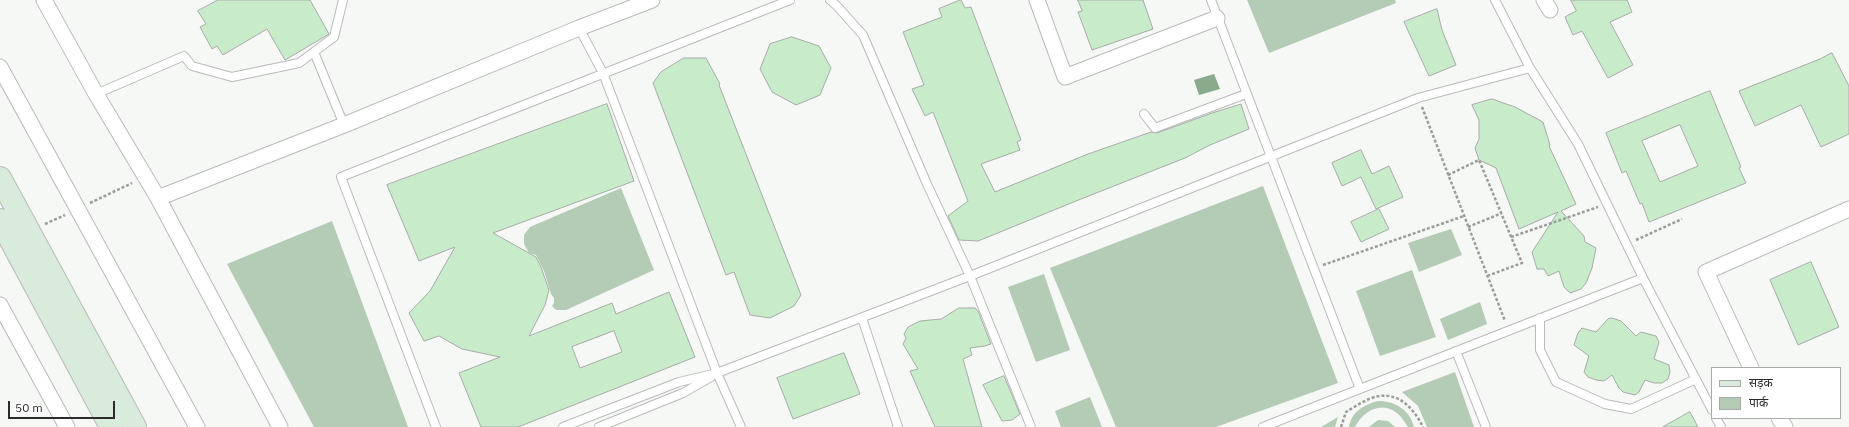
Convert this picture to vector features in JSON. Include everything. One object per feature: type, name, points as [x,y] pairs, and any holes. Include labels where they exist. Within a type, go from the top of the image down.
[{"type":"street","points":[[44,0],[96,94],[158,198],[280,427]]},
{"type":"street","points":[[158,198],[344,125],[579,28],[652,0]]},
{"type":"street","points":[[1037,0],[1065,77],[1217,18]]},
{"type":"street","points":[[0,67],[197,427]]},
{"type":"street","points":[[0,178],[135,427]]},
{"type":"street","points":[[1751,367],[1706,272],[1849,209]]},
{"type":"street","points":[[0,220],[111,427]]},
{"type":"street","points":[[0,304],[67,427]]},
{"type":"lane","points":[[96,94],[184,56],[192,66],[232,77],[299,63],[334,37],[343,0]]},
{"type":"lane","points":[[436,427],[341,177],[790,0]]},
{"type":"lane","points":[[830,0],[863,36],[927,184],[970,276],[1031,427]]},
{"type":"lane","points":[[1211,0],[1360,389]]},
{"type":"lane","points":[[1495,0],[1530,68],[1578,144],[1626,245],[1711,408]]},
{"type":"lane","points":[[579,28],[603,73],[717,373],[741,427]]},
{"type":"lane","points":[[314,52],[344,125]]},
{"type":"lane","points":[[563,427],[679,382],[717,373],[862,318],[1418,98],[1530,68]]},
{"type":"lane","points":[[1144,114],[1155,128],[1246,94]]},
{"type":"lane","points":[[1263,427],[1643,278]]},
{"type":"lane","points":[[862,318],[898,427]]},
{"type":"lane","points":[[1540,318],[1540,350],[1556,382],[1605,404],[1631,410],[1696,379]]},
{"type":"lane","points":[[1456,351],[1486,427]]},
{"type":"lane","points":[[599,427],[683,393],[717,373]]},
{"type":"path","points":[[1418,98],[1509,331]]},
{"type":"path","points":[[1448,175],[1479,160],[1522,264],[1487,276]]},
{"type":"path","points":[[1511,237],[1607,204]]},
{"type":"path","points":[[1468,227],[1502,213]]},
{"type":"path","points":[[1313,268],[1464,216]]},
{"type":"path","points":[[1626,245],[1682,218]]},
{"type":"path","points":[[1341,427],[1346,412],[1381,396],[1398,398],[1412,410],[1423,427]]},
{"type":"green space","points":[[1247,0],[1395,0],[1396,3],[1269,53]]},
{"type":"green space","points":[[1263,186],[1338,383],[1216,427],[1116,427],[1050,268]]},
{"type":"green space","points":[[621,188],[654,270],[566,310],[556,310],[552,306],[554,303],[554,298],[551,294],[544,271],[536,255],[529,253],[524,244],[524,235],[530,227]]},
{"type":"green space","points":[[332,221],[408,427],[314,427],[227,264]]},
{"type":"green space","points":[[1451,229],[1462,255],[1419,272],[1408,243]]},
{"type":"green space","points":[[1412,270],[1436,337],[1380,356],[1356,291]]},
{"type":"green space","points":[[1044,274],[1070,350],[1036,362],[1008,287]]},
{"type":"green space","points":[[1480,302],[1487,324],[1448,340],[1440,319]]},
{"type":"green space","points":[[1455,372],[1474,427],[1427,427],[1418,406],[1402,392]]},
{"type":"green space","points":[[1090,397],[1102,427],[1061,427],[1055,411]]},
{"type":"green space","points":[[1384,401],[1401,408],[1409,416],[1414,427],[1408,427],[1402,418],[1392,410],[1379,408],[1368,412],[1358,421],[1355,427],[1349,427],[1353,417],[1359,410],[1368,404]]},
{"type":"green space","points":[[1338,417],[1335,427],[1321,427]]},
{"type":"green space","points":[[1378,420],[1388,421],[1395,427],[1369,427]]},
{"type":"shaded area","points":[[1214,74],[1220,89],[1199,95],[1194,80]]},
{"type":"building","points":[[218,0],[310,0],[329,34],[285,60],[267,29],[223,55],[217,46],[212,49],[200,27],[206,24],[198,11]]},
{"type":"building","points":[[961,0],[965,8],[971,7],[1021,140],[1017,142],[1020,150],[981,164],[995,192],[1088,154],[1151,132],[1157,133],[1241,104],[1249,129],[1210,145],[1185,158],[978,241],[959,240],[948,216],[968,201],[933,112],[925,116],[912,89],[924,85],[903,32],[942,17],[939,9]]},
{"type":"building","points":[[1078,0],[1143,0],[1153,29],[1092,50],[1078,12],[1082,11]]},
{"type":"building","points":[[1571,0],[1627,0],[1632,12],[1610,22],[1633,65],[1608,78],[1582,31],[1573,35],[1565,17],[1576,11]]},
{"type":"building","points":[[1437,9],[1442,30],[1456,65],[1429,76],[1404,22]]},
{"type":"building","points":[[792,37],[819,46],[831,68],[820,95],[796,105],[772,92],[760,69],[770,44]]},
{"type":"building","points":[[1832,53],[1849,86],[1849,134],[1821,147],[1801,105],[1755,126],[1739,91]]},
{"type":"building","points":[[684,58],[706,58],[720,84],[719,85],[801,295],[794,306],[770,318],[750,315],[734,272],[726,275],[653,83],[661,72]]},
{"type":"building","points":[[1710,91],[1746,183],[1649,222],[1642,203],[1640,204],[1626,171],[1622,173],[1606,133]],"holes":[[[1680,125],[1698,166],[1660,182],[1642,141]]]},
{"type":"building","points":[[1492,99],[1515,107],[1543,122],[1550,145],[1549,146],[1576,204],[1561,211],[1584,236],[1585,242],[1596,248],[1592,268],[1586,283],[1581,289],[1570,293],[1564,287],[1559,271],[1548,276],[1544,269],[1537,269],[1532,252],[1558,212],[1519,229],[1496,168],[1479,160],[1475,148],[1479,139],[1479,120],[1472,105]]},
{"type":"building","points":[[607,104],[634,181],[493,233],[536,257],[541,267],[549,290],[545,305],[529,336],[612,303],[616,314],[669,292],[695,357],[518,427],[481,427],[459,373],[500,357],[462,349],[439,336],[424,341],[409,313],[430,291],[455,247],[419,261],[387,185]],"holes":[[[614,331],[622,352],[580,368],[572,347]]]},
{"type":"building","points":[[1361,150],[1372,174],[1389,166],[1403,197],[1376,209],[1361,177],[1342,186],[1332,163]]},
{"type":"building","points":[[1379,209],[1389,229],[1361,242],[1351,222]]},
{"type":"building","points":[[1811,262],[1839,327],[1798,345],[1770,280]]},
{"type":"building","points":[[959,308],[975,308],[978,311],[991,344],[970,348],[972,355],[963,359],[982,427],[935,427],[910,371],[918,369],[903,344],[906,338],[904,334],[908,327],[920,321],[941,319]]},
{"type":"building","points":[[1612,318],[1621,321],[1636,336],[1641,332],[1656,336],[1659,342],[1654,359],[1669,365],[1670,372],[1668,379],[1662,383],[1654,383],[1645,380],[1639,392],[1635,395],[1623,392],[1612,375],[1604,381],[1588,377],[1584,372],[1589,356],[1574,345],[1578,333],[1582,328],[1596,332],[1608,319]]},
{"type":"building","points":[[844,353],[860,394],[793,419],[777,378]]},
{"type":"building","points":[[1004,376],[1020,414],[1012,420],[1002,421],[983,385]]},
{"type":"building","points":[[1690,412],[1698,427],[1663,427]]}]
